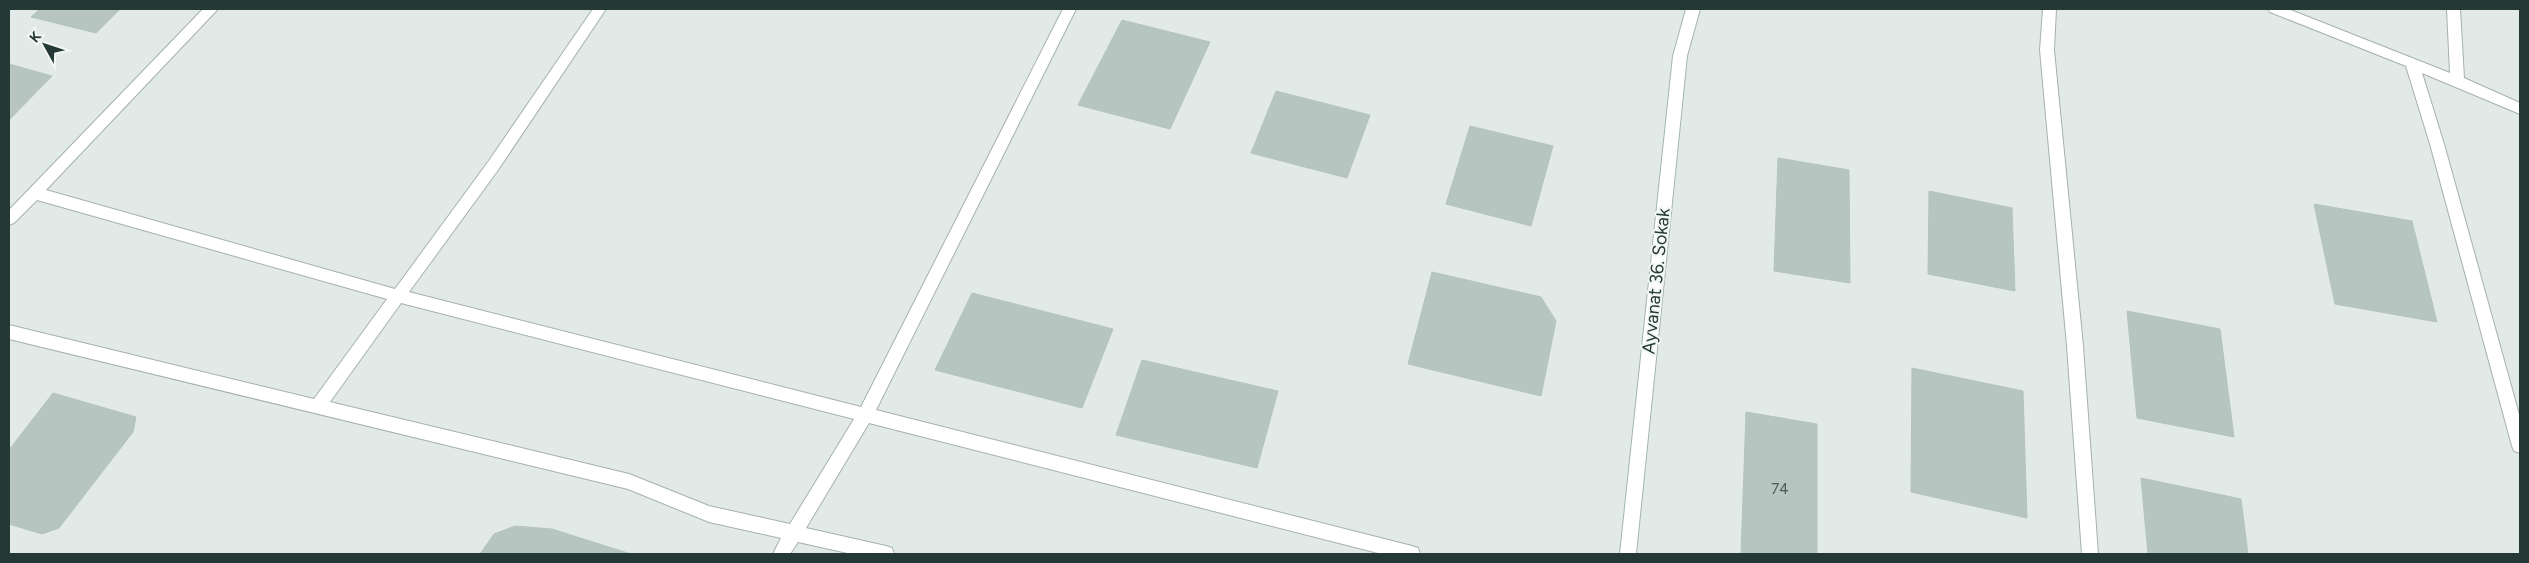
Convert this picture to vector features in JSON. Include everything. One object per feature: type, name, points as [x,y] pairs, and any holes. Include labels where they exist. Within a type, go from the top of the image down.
[{"type":"street","points":[[9,219],[211,9]]},
{"type":"street","points":[[317,407],[493,166],[600,9]]},
{"type":"street","points":[[781,554],[795,534],[865,415],[1070,9]]},
{"type":"street","name":"Ayvanat 36. Sokak","points":[[1628,554],[1680,56],[1693,9]]},
{"type":"street","points":[[2049,9],[2047,50],[2075,346],[2090,554]]},
{"type":"street","points":[[2275,9],[2457,81],[2520,109]]},
{"type":"street","points":[[2454,9],[2457,81]]},
{"type":"street","points":[[2412,63],[2520,446]]},
{"type":"street","points":[[34,193],[398,296],[1412,554]]},
{"type":"street","points":[[9,332],[629,482],[709,514],[886,554]]},
{"type":"building","points":[[40,9],[120,9],[96,33],[31,17]]},
{"type":"building","points":[[1122,20],[1210,42],[1170,129],[1078,105]]},
{"type":"building","points":[[9,64],[52,76],[9,120]]},
{"type":"building","points":[[1276,91],[1370,115],[1347,178],[1251,153]]},
{"type":"building","points":[[1470,126],[1553,146],[1531,226],[1446,204]]},
{"type":"building","points":[[1778,158],[1849,170],[1850,283],[1774,271]]},
{"type":"building","points":[[1929,191],[2012,208],[2015,291],[1928,274]]},
{"type":"building","points":[[2314,204],[2412,221],[2437,322],[2335,304]]},
{"type":"building","points":[[1432,272],[1541,297],[1556,321],[1541,396],[1408,364]]},
{"type":"building","points":[[972,293],[1113,329],[1082,408],[935,370]]},
{"type":"building","points":[[2127,311],[2220,329],[2234,437],[2137,418]]},
{"type":"building","points":[[1142,360],[1278,391],[1257,468],[1116,435]]},
{"type":"building","points":[[1912,368],[2023,391],[2027,518],[1911,492]]},
{"type":"building","points":[[53,393],[136,417],[133,432],[59,528],[42,534],[9,524],[9,450]]},
{"type":"building","points":[[1746,412],[1817,424],[1817,554],[1741,554]]},
{"type":"building","points":[[2141,478],[2241,499],[2248,554],[2148,554]]},
{"type":"building","points":[[515,526],[552,529],[631,554],[480,554],[494,534]]}]
